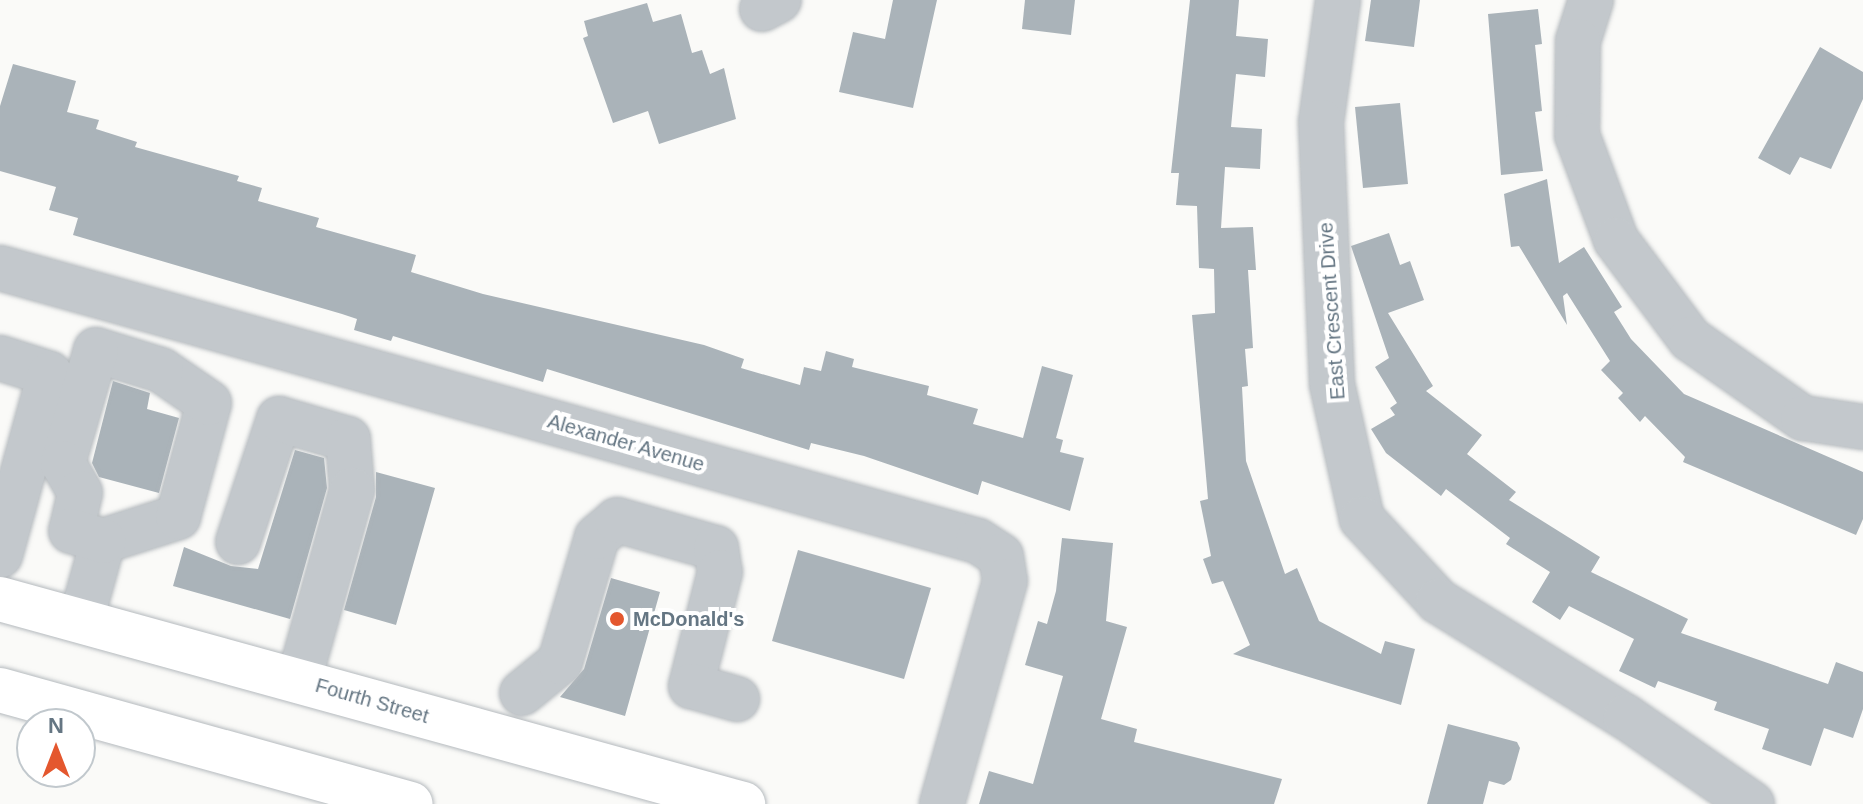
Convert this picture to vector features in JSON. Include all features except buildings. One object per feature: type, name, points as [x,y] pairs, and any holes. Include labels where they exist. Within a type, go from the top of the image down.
[{"type":"main road","name":"Fourth Street","points":[[0,599],[743,804]]},
{"type":"main road","points":[[0,690],[410,804]]},
{"type":"street","name":"East Crescent Drive","points":[[1338,0],[1321,122],[1332,384],[1362,519],[1438,601],[1626,717],[1752,804]]},
{"type":"street","points":[[1591,0],[1578,41],[1577,135],[1616,240],[1690,339],[1803,418],[1863,427]]},
{"type":"street","name":"Alexander Avenue","points":[[0,268],[978,541],[1001,556],[1005,581],[942,804]]},
{"type":"street","points":[[0,358],[50,374],[0,555]]},
{"type":"street","points":[[238,542],[279,419],[348,439],[352,490],[299,680]]},
{"type":"street","points":[[522,693],[560,662],[597,537],[617,520],[716,548],[720,572],[691,686],[737,699]]},
{"type":"street","points":[[81,620],[103,541]]},
{"type":"place","name":"McDonald's","points":[[617,619]]}]
